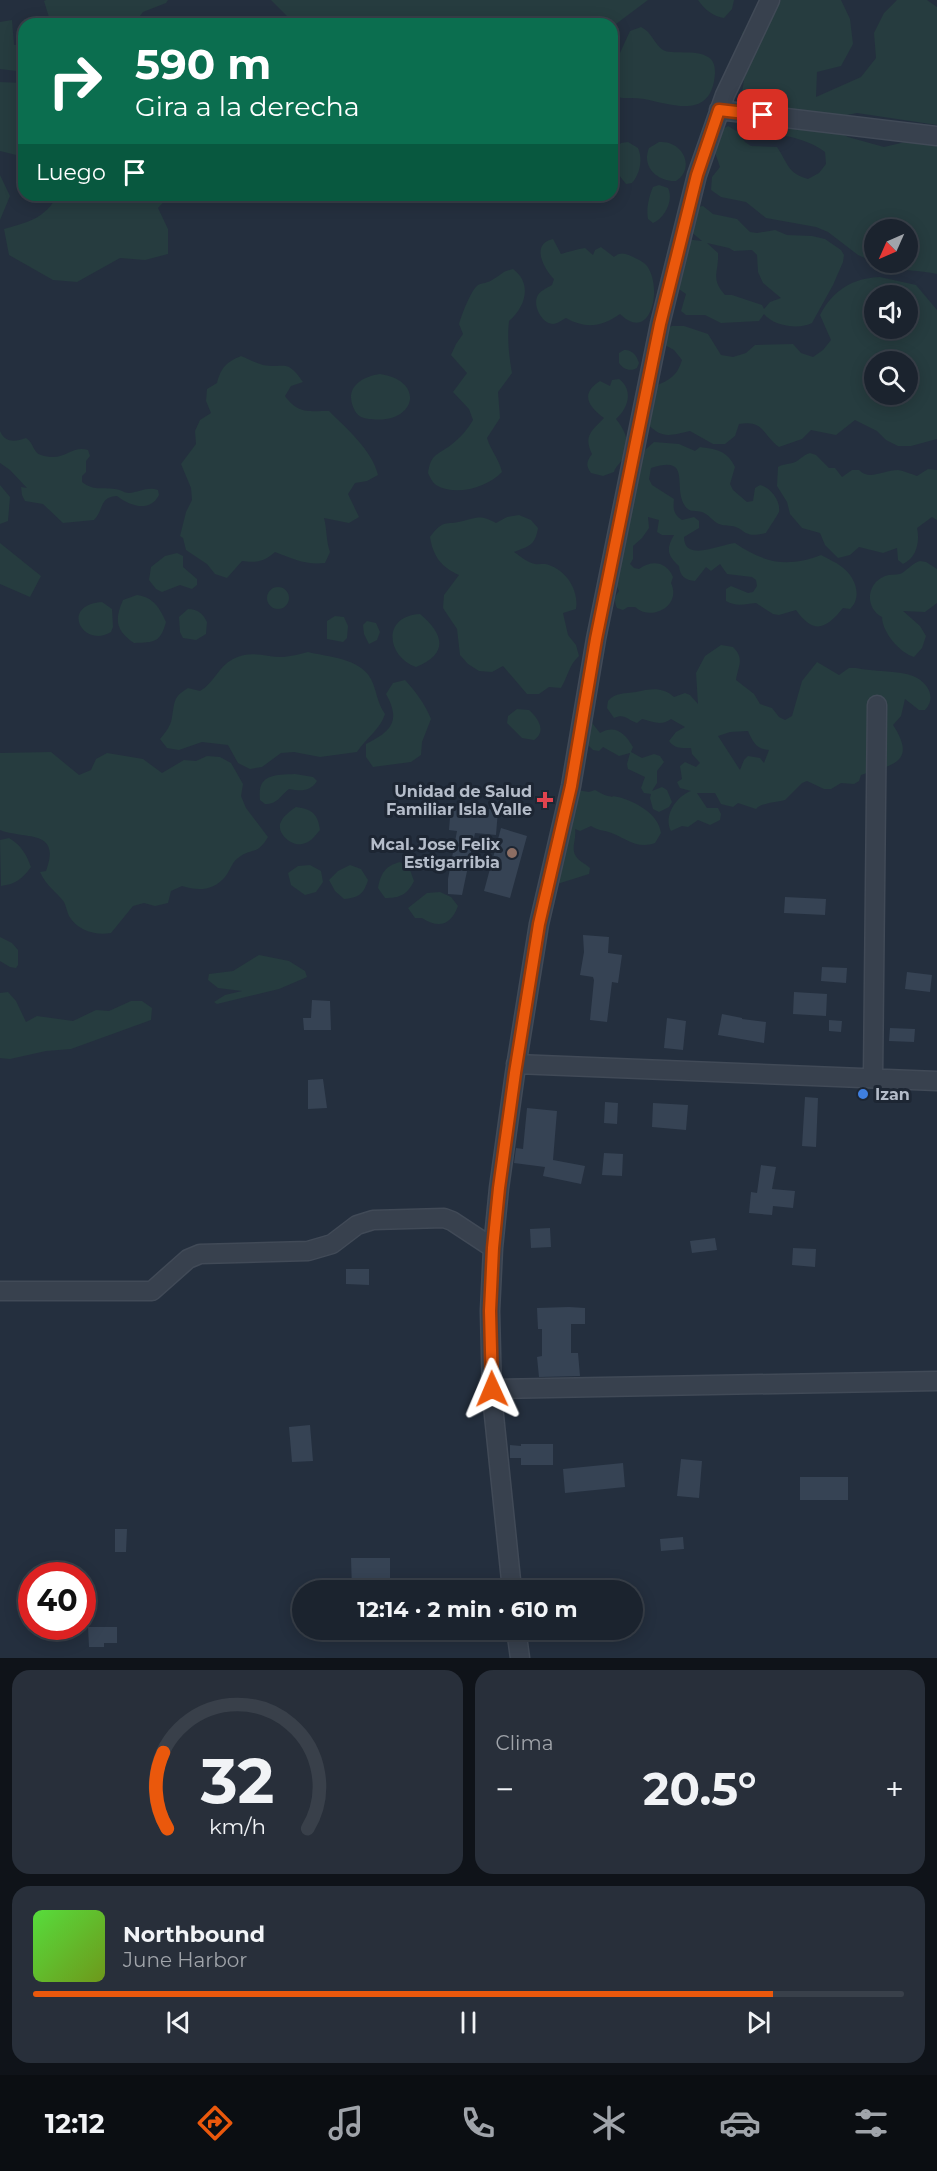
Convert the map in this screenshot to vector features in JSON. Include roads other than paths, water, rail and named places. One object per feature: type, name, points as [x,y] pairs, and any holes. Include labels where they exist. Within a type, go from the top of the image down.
[{"type":"street","points":[[511,1580],[492,1389],[490,1311],[493,1248],[516,1064],[539,924],[571,786],[596,639],[660,324],[697,175],[719,110],[770,0]]},
{"type":"street","points":[[719,110],[937,136]]},
{"type":"street","points":[[873,1077],[877,705]]},
{"type":"street","points":[[516,1064],[937,1081]]},
{"type":"street","points":[[0,1291],[152,1292],[188,1259],[201,1254],[308,1251],[332,1244],[357,1225],[373,1220],[444,1218],[493,1248]]},
{"type":"street","points":[[492,1389],[937,1381]]},
{"type":"street","points":[[518,1640],[520,1658]]},
{"type":"place","name":"Unidad de Salud Familiar Isla Valle","points":[[545,800]]},
{"type":"place","name":"Mcal. Jose Felix Estigarribia","points":[[512,853]]},
{"type":"place","name":"Izan","points":[[863,1094]]}]
